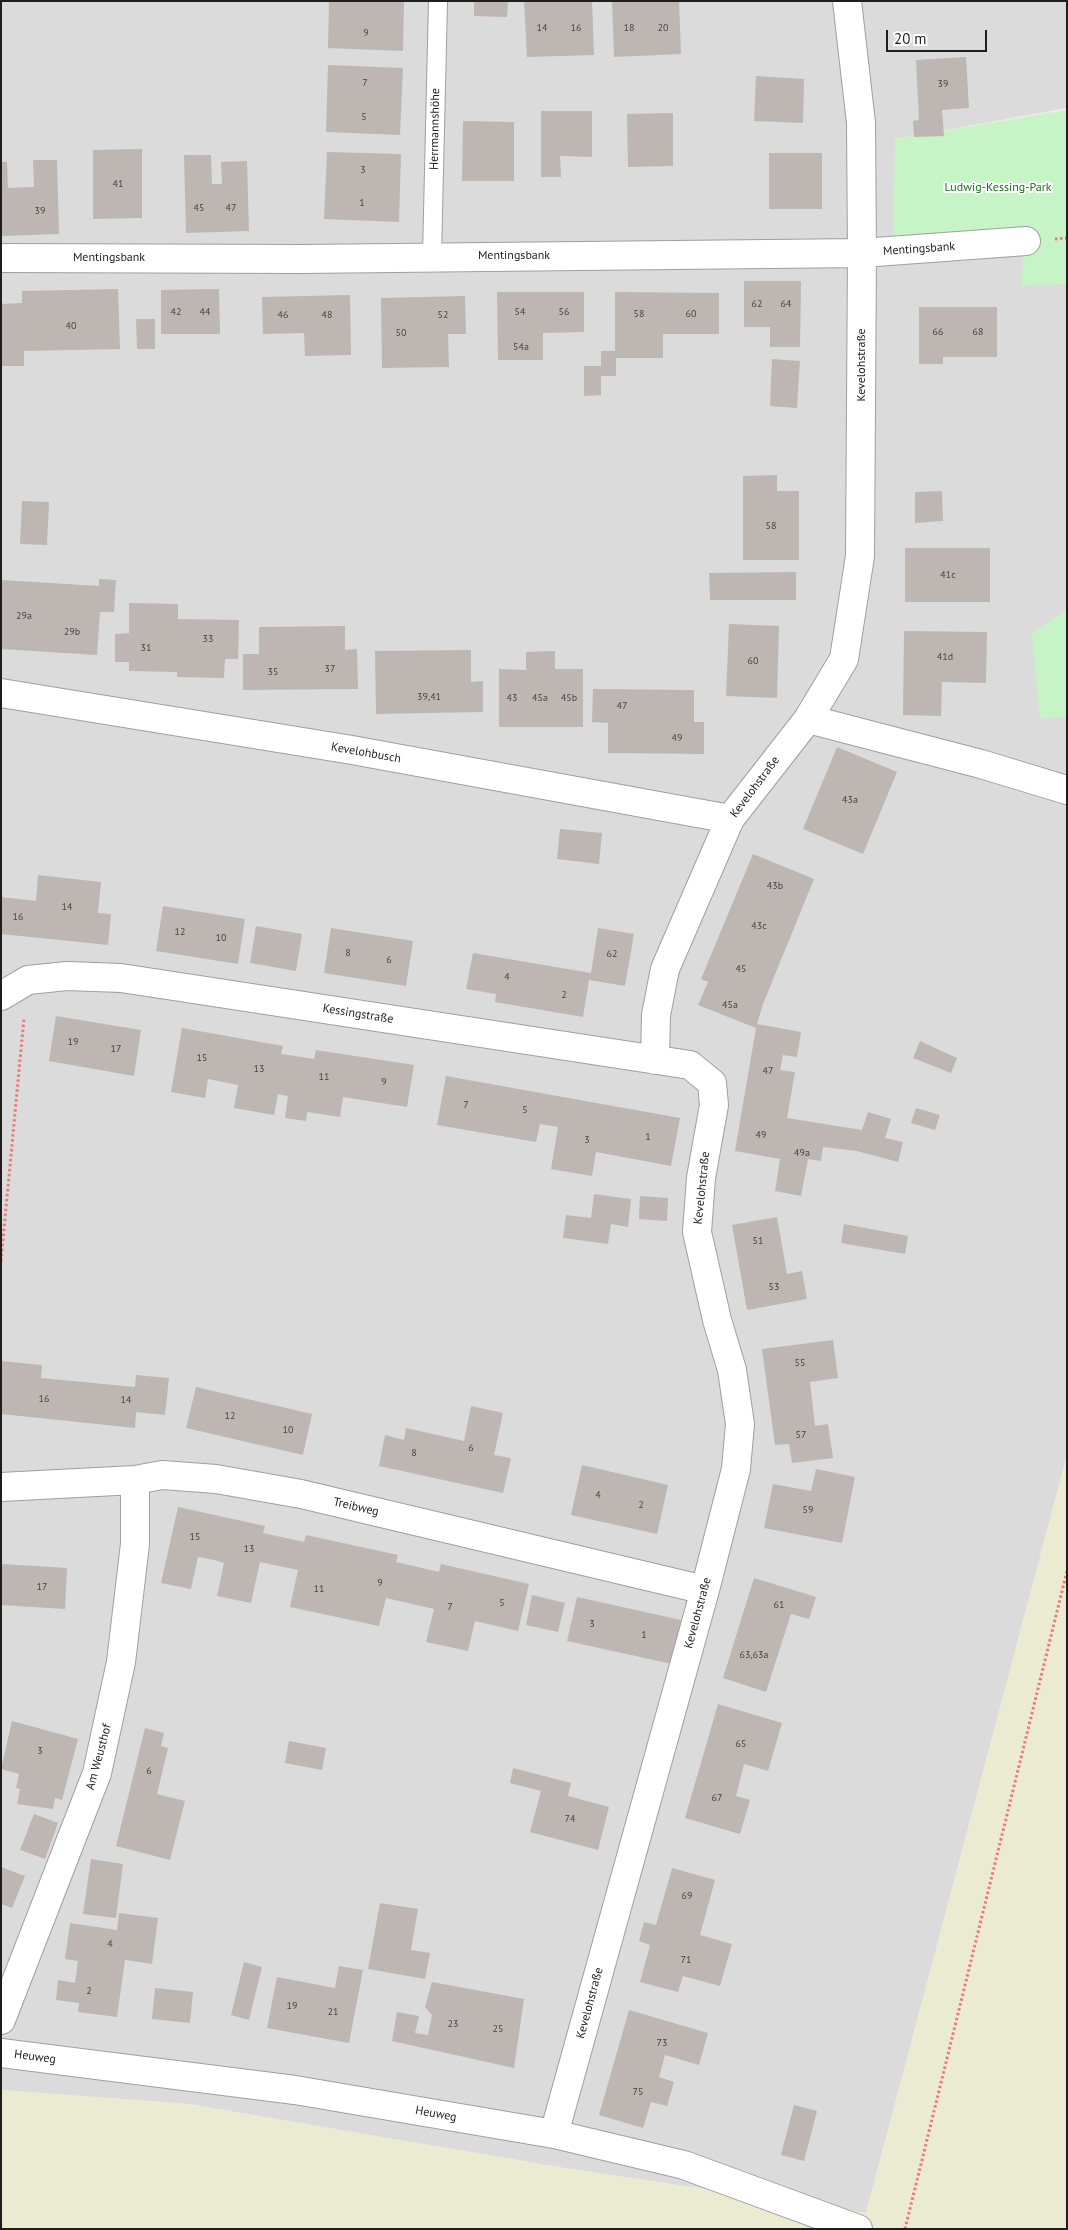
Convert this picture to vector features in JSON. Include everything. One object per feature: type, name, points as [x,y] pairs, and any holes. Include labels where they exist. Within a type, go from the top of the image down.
[{"type":"street","name":"Kevelohstraße","points":[[655,1060],[656,1015],[666,969],[730,819],[808,719],[844,658],[860,556],[862,253],[862,123],[847,1]]},
{"type":"street","name":"Mentingsbank","points":[[1,258],[301,259],[432,256],[862,253],[1026,241]]},
{"type":"street","name":"Kevelohbusch","points":[[1,693],[352,750],[730,819]]},
{"type":"street","points":[[808,719],[981,764],[1067,790]]},
{"type":"street","name":"Kessingstraße","points":[[1,996],[28,980],[67,976],[121,978],[690,1065],[712,1083]]},
{"type":"street","name":"Kevelohstraße","points":[[554,2134],[736,1469],[740,1424],[732,1370],[717,1320],[697,1232],[700,1178],[714,1105],[712,1083]]},
{"type":"street","name":"Treibweg","points":[[1,1487],[135,1480],[162,1475],[216,1480],[301,1494],[704,1590]]},
{"type":"street","name":"Am Weusthof","points":[[1,2020],[97,1773],[121,1662],[135,1544],[135,1480]]},
{"type":"street","name":"Heuweg","points":[[1,2053],[295,2090],[554,2134],[684,2165],[858,2229]]},
{"type":"lane","name":"Herrmannshöhe","points":[[432,256],[438,1]]},
{"type":"path","points":[[1,1261],[28,980]]},
{"type":"path","points":[[905,2229],[1067,1570]]},
{"type":"shaded area","points":[[1,1],[1067,1],[1067,108],[895,139],[1023,252],[1067,283],[1067,610],[1033,634],[1067,716],[1067,1455],[866,2213],[558,2167],[189,2104],[1,2090]]},
{"type":"green space","name":"Ludwig-Kessing-Park","points":[[1067,110],[1067,284],[1022,285],[1023,253],[893,262],[895,139]]},
{"type":"green space","points":[[1067,610],[1067,717],[1040,718],[1032,634]]},
{"type":"green space","points":[[1067,1455],[1067,2229],[1,2229],[1,2090],[189,2104],[558,2167],[866,2213]]},
{"type":"building","points":[[329,1],[404,1],[403,51],[328,48]]},
{"type":"building","points":[[474,1],[508,1],[507,17],[474,16]]},
{"type":"building","points":[[524,1],[592,1],[594,55],[527,57]]},
{"type":"building","points":[[612,1],[679,1],[681,54],[614,57]]},
{"type":"building","points":[[966,57],[969,108],[942,110],[944,136],[914,137],[913,121],[919,120],[916,60]]},
{"type":"building","points":[[328,65],[403,68],[400,135],[326,132]]},
{"type":"building","points":[[756,76],[804,79],[803,123],[754,121]]},
{"type":"building","points":[[541,111],[592,111],[592,157],[560,156],[561,177],[541,177]]},
{"type":"building","points":[[673,113],[673,166],[628,167],[627,114]]},
{"type":"building","points":[[463,121],[514,122],[514,181],[462,181]]},
{"type":"building","points":[[142,149],[142,218],[93,219],[93,150]]},
{"type":"building","points":[[327,152],[401,154],[399,222],[324,219]]},
{"type":"building","points":[[769,153],[822,153],[822,209],[769,209]]},
{"type":"building","points":[[184,155],[211,155],[212,184],[222,184],[221,162],[247,161],[249,231],[186,233]]},
{"type":"building","points":[[33,160],[57,160],[59,234],[1,236],[1,162],[7,162],[8,188],[34,187]]},
{"type":"building","points":[[744,281],[801,281],[800,347],[770,347],[770,327],[744,327]]},
{"type":"building","points":[[118,289],[120,349],[24,351],[24,366],[1,366],[1,304],[22,303],[22,291]]},
{"type":"building","points":[[219,289],[220,334],[161,334],[161,290]]},
{"type":"building","points":[[497,292],[584,292],[584,332],[543,333],[543,360],[498,360]]},
{"type":"building","points":[[615,292],[719,293],[719,334],[663,334],[663,358],[616,358],[616,376],[601,376],[601,395],[584,396],[584,366],[601,366],[601,351],[615,351]]},
{"type":"building","points":[[350,295],[351,355],[305,356],[304,333],[263,334],[262,297]]},
{"type":"building","points":[[465,296],[466,334],[448,334],[449,367],[382,368],[381,298]]},
{"type":"building","points":[[919,307],[997,307],[997,357],[943,357],[943,364],[919,364]]},
{"type":"building","points":[[136,319],[155,319],[155,349],[137,349]]},
{"type":"building","points":[[772,359],[800,361],[797,408],[770,406]]},
{"type":"building","points":[[777,475],[777,491],[799,491],[799,560],[743,560],[743,476]]},
{"type":"building","points":[[942,491],[943,521],[915,523],[915,492]]},
{"type":"building","points":[[22,501],[49,502],[47,545],[20,544]]},
{"type":"building","points":[[905,548],[990,548],[990,602],[905,602]]},
{"type":"building","points":[[796,572],[796,600],[710,600],[709,573]]},
{"type":"building","points":[[99,579],[116,580],[114,612],[100,612],[97,655],[1,649],[1,580],[99,586]]},
{"type":"building","points":[[129,603],[178,604],[178,619],[239,620],[238,659],[225,659],[224,678],[177,677],[177,672],[129,671],[129,662],[115,662],[115,634],[129,633]]},
{"type":"building","points":[[729,624],[779,626],[777,698],[726,696]]},
{"type":"building","points":[[345,626],[345,650],[357,649],[358,689],[243,690],[243,654],[259,654],[259,627]]},
{"type":"building","points":[[904,631],[987,632],[986,683],[942,682],[941,716],[903,715]]},
{"type":"building","points":[[471,650],[471,682],[483,681],[483,712],[376,714],[375,651]]},
{"type":"building","points":[[555,651],[555,669],[583,669],[583,727],[499,727],[499,669],[526,670],[526,652]]},
{"type":"building","points":[[593,689],[694,690],[694,722],[704,722],[704,754],[608,753],[608,723],[592,722]]},
{"type":"building","points":[[837,747],[897,772],[863,854],[803,829]]},
{"type":"building","points":[[560,829],[602,833],[599,864],[557,859]]},
{"type":"building","points":[[753,854],[814,879],[763,1004],[757,1024],[801,1032],[797,1057],[783,1055],[780,1070],[795,1072],[787,1118],[862,1130],[868,1112],[891,1119],[885,1138],[903,1142],[898,1162],[857,1151],[823,1147],[821,1161],[808,1159],[801,1196],[775,1191],[780,1159],[735,1151],[756,1028],[698,1005],[708,982],[701,979]]},
{"type":"building","points":[[38,875],[101,882],[98,913],[111,914],[108,945],[1,934],[1,897],[36,901]]},
{"type":"building","points":[[163,906],[245,919],[238,964],[156,951]]},
{"type":"building","points":[[256,926],[302,934],[296,971],[250,963]]},
{"type":"building","points":[[331,928],[413,941],[406,986],[324,973]]},
{"type":"building","points":[[598,928],[634,934],[625,986],[589,980],[583,1017],[495,1002],[496,994],[466,989],[473,953],[591,973]]},
{"type":"building","points":[[56,1016],[141,1030],[134,1076],[49,1061]]},
{"type":"building","points":[[182,1028],[283,1046],[281,1054],[314,1059],[316,1050],[414,1065],[407,1107],[343,1097],[340,1117],[307,1112],[306,1121],[285,1118],[288,1096],[278,1094],[274,1115],[234,1108],[238,1085],[208,1079],[205,1098],[171,1092]]},
{"type":"building","points":[[920,1041],[957,1058],[951,1073],[913,1058]]},
{"type":"building","points":[[446,1076],[680,1118],[671,1166],[596,1152],[592,1176],[551,1169],[558,1127],[540,1124],[536,1142],[437,1125]]},
{"type":"building","points":[[916,1108],[940,1115],[935,1130],[911,1123]]},
{"type":"building","points":[[594,1194],[631,1199],[628,1227],[611,1224],[608,1244],[563,1238],[566,1215],[591,1218]]},
{"type":"building","points":[[640,1196],[668,1198],[667,1221],[639,1219]]},
{"type":"building","points":[[777,1217],[787,1274],[802,1271],[807,1299],[747,1310],[732,1225]]},
{"type":"building","points":[[844,1224],[908,1236],[905,1254],[841,1243]]},
{"type":"building","points":[[833,1340],[838,1378],[810,1382],[815,1426],[828,1424],[833,1458],[792,1463],[789,1444],[775,1445],[762,1349]]},
{"type":"building","points":[[1,1361],[42,1365],[41,1378],[135,1387],[136,1375],[169,1378],[165,1415],[136,1412],[135,1428],[1,1414]]},
{"type":"building","points":[[196,1387],[312,1414],[303,1455],[186,1428]]},
{"type":"building","points":[[471,1406],[503,1413],[494,1455],[511,1458],[503,1493],[379,1466],[385,1435],[404,1440],[406,1428],[464,1441]]},
{"type":"building","points":[[582,1465],[668,1485],[657,1534],[571,1515]]},
{"type":"building","points":[[816,1469],[855,1477],[842,1543],[764,1528],[773,1484],[811,1491]]},
{"type":"building","points":[[178,1507],[265,1526],[263,1533],[304,1542],[306,1535],[398,1555],[396,1562],[439,1572],[441,1564],[529,1584],[518,1631],[475,1621],[468,1651],[426,1642],[434,1609],[386,1598],[379,1626],[290,1607],[298,1570],[260,1562],[251,1603],[217,1596],[224,1563],[214,1560],[198,1557],[191,1589],[161,1583]]},
{"type":"building","points":[[1,1564],[67,1568],[65,1609],[1,1605]]},
{"type":"building","points":[[754,1578],[816,1597],[809,1619],[791,1614],[766,1692],[723,1678]]},
{"type":"building","points":[[532,1595],[565,1603],[558,1632],[526,1625]]},
{"type":"building","points":[[577,1597],[681,1620],[672,1664],[567,1641]]},
{"type":"building","points":[[718,1704],[782,1723],[768,1771],[744,1764],[736,1796],[750,1800],[740,1834],[685,1818]]},
{"type":"building","points":[[12,1721],[78,1739],[62,1800],[55,1798],[53,1809],[17,1804],[20,1789],[16,1788],[19,1774],[1,1769]]},
{"type":"building","points":[[145,1728],[164,1733],[161,1746],[168,1748],[157,1794],[185,1801],[170,1860],[116,1846]]},
{"type":"building","points":[[289,1741],[326,1748],[322,1770],[285,1763]]},
{"type":"building","points":[[513,1768],[571,1783],[568,1796],[609,1807],[598,1850],[530,1832],[541,1791],[510,1783]]},
{"type":"building","points":[[34,1814],[58,1823],[45,1859],[20,1850]]},
{"type":"building","points":[[91,1859],[123,1864],[116,1918],[83,1914]]},
{"type":"building","points":[[1,1867],[25,1876],[12,1908],[1,1904]]},
{"type":"building","points":[[672,1868],[715,1880],[700,1935],[732,1944],[720,1986],[683,1976],[678,1992],[640,1982],[650,1945],[639,1941],[644,1922],[656,1925]]},
{"type":"building","points":[[380,1903],[418,1909],[411,1950],[430,1953],[425,1979],[368,1969]]},
{"type":"building","points":[[119,1913],[158,1918],[152,1964],[125,1960],[117,2017],[78,2012],[79,2003],[56,2000],[58,1980],[75,1983],[78,1961],[65,1959],[70,1923],[117,1930]]},
{"type":"building","points":[[244,1962],[262,1967],[249,2020],[231,2015]]},
{"type":"building","points":[[339,1966],[363,1970],[349,2043],[267,2028],[277,1977],[335,1988]]},
{"type":"building","points":[[432,1982],[524,1999],[514,2068],[392,2041],[397,2012],[419,2016],[415,2033],[428,2035],[432,2015],[425,2007]]},
{"type":"building","points":[[155,1988],[193,1992],[190,2023],[152,2019]]},
{"type":"building","points":[[629,2010],[708,2033],[699,2065],[665,2055],[659,2077],[674,2082],[667,2106],[651,2102],[643,2128],[599,2115]]},
{"type":"building","points":[[794,2105],[817,2111],[804,2161],[781,2155]]}]
